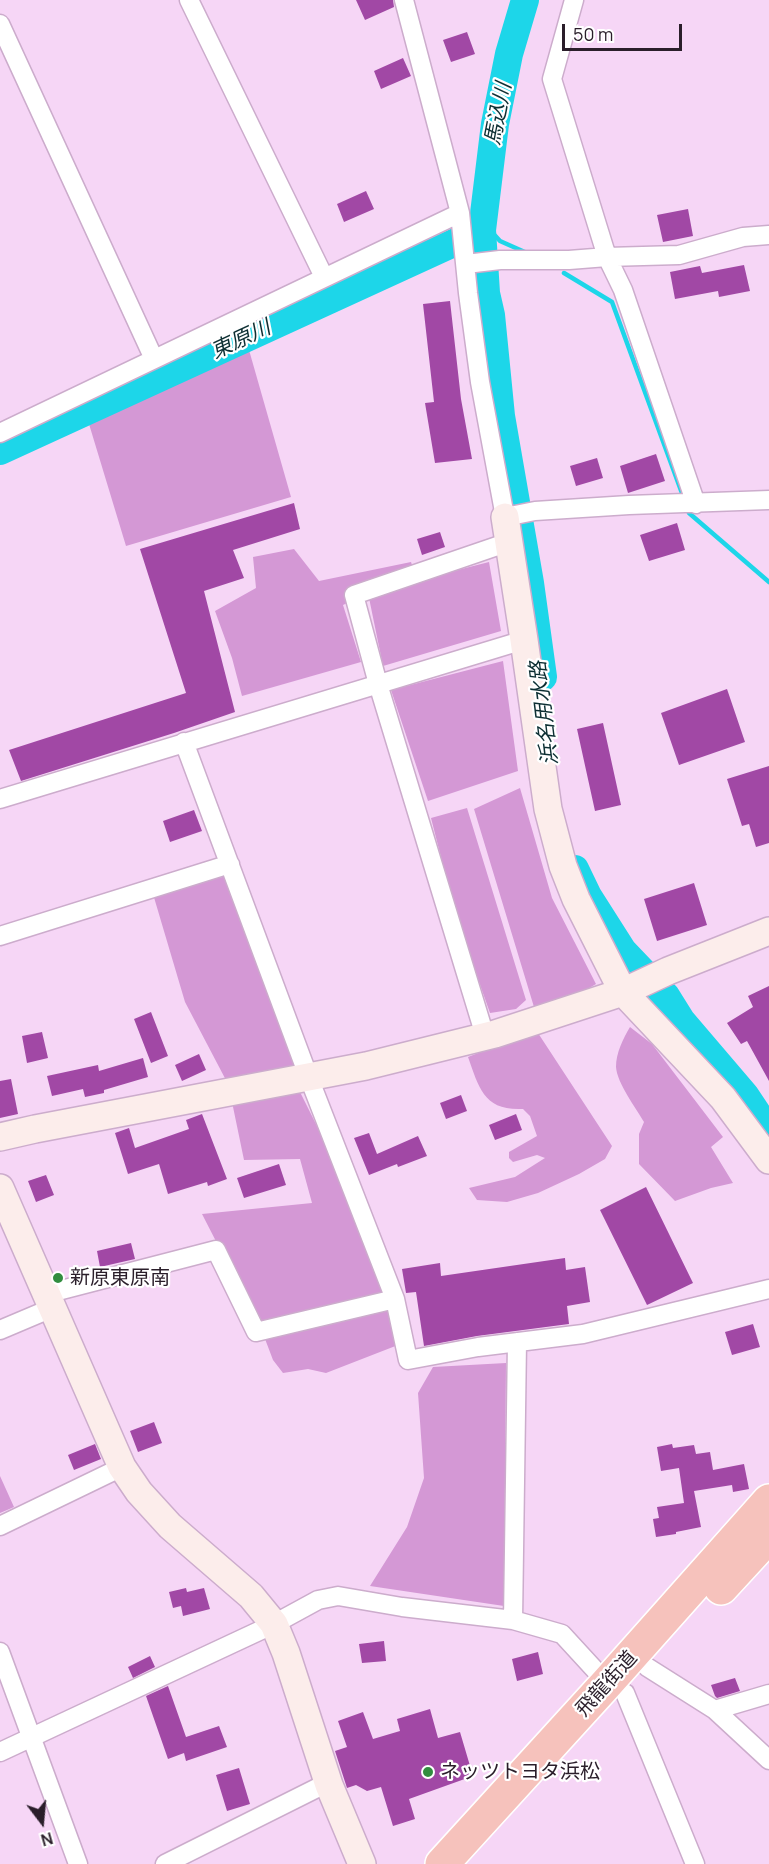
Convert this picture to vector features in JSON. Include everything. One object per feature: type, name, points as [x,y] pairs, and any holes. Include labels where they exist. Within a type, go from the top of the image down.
[{"type":"highway","name":"飛龍街道","points":[[468,1864],[769,1501]]},
{"type":"highway","name":"飛龍街道","points":[[442,1864],[616,1688],[647,1667],[769,1536]]},
{"type":"street","points":[[189,0],[324,277]]},
{"type":"street","points":[[405,0],[472,263],[468,293],[480,382],[510,524],[548,809],[563,866],[576,899],[631,989],[723,1098],[769,1160]]},
{"type":"street","points":[[574,0],[552,79],[607,257],[623,290],[696,504]]},
{"type":"street","points":[[0,24],[154,359]]},
{"type":"street","points":[[0,433],[460,213]]},
{"type":"street","points":[[472,263],[500,260],[568,260],[679,255],[743,237],[769,235]]},
{"type":"street","points":[[485,1036],[378,684],[354,595],[535,511],[769,500]]},
{"type":"street","points":[[0,799],[524,640]]},
{"type":"street","points":[[184,742],[309,1078],[395,1299],[408,1360],[583,1334],[769,1289]]},
{"type":"street","points":[[0,936],[230,864]]},
{"type":"street","points":[[0,1137],[309,1078],[485,1036],[631,989],[668,971],[769,931]]},
{"type":"street","points":[[0,1188],[123,1467],[138,1492],[170,1526],[251,1596],[274,1624],[286,1653],[329,1785],[362,1864]]},
{"type":"street","points":[[0,1330],[49,1301],[216,1250],[256,1332],[395,1299]]},
{"type":"street","points":[[513,1620],[517,1342]]},
{"type":"street","points":[[0,1526],[123,1467]]},
{"type":"street","points":[[0,1752],[274,1624],[318,1600],[338,1596],[402,1607],[513,1620],[562,1634],[616,1688],[695,1864]]},
{"type":"street","points":[[0,1652],[78,1864]]},
{"type":"street","points":[[647,1667],[715,1710],[769,1760]]},
{"type":"street","points":[[715,1710],[769,1694]]},
{"type":"street","points":[[165,1864],[317,1788],[329,1785]]},
{"type":"shaded area","points":[[249,350],[291,497],[126,546],[89,424]]},
{"type":"shaded area","points":[[294,549],[319,581],[411,562],[414,571],[375,591],[489,562],[501,631],[383,666],[368,593],[343,605],[361,662],[242,696],[232,658],[215,611],[256,588],[253,557]]},
{"type":"shaded area","points":[[503,661],[518,771],[428,801],[391,690]]},
{"type":"shaded area","points":[[520,788],[552,898],[596,984],[586,990],[534,1007],[474,809]]},
{"type":"shaded area","points":[[467,808],[526,1000],[516,1009],[490,1013],[457,920],[431,818]]},
{"type":"shaded area","points":[[226,876],[299,1069],[228,1084],[185,1002],[153,894]]},
{"type":"shaded area","points":[[630,1027],[652,1044],[723,1137],[711,1147],[733,1183],[675,1201],[639,1164],[639,1134],[644,1122],[623,1088],[616,1067],[622,1041]]},
{"type":"shaded area","points":[[536,1030],[612,1146],[605,1159],[538,1193],[507,1202],[477,1200],[469,1188],[515,1177],[545,1158],[537,1155],[513,1162],[509,1158],[509,1152],[537,1136],[530,1116],[523,1109],[510,1109],[491,1102],[480,1088],[468,1057]]},
{"type":"shaded area","points":[[298,1088],[347,1186],[398,1345],[326,1373],[308,1369],[283,1373],[273,1360],[262,1331],[202,1214],[312,1203],[300,1159],[244,1160],[232,1102]]},
{"type":"shaded area","points":[[506,1363],[504,1606],[370,1586],[407,1527],[424,1478],[418,1393],[433,1367]]},
{"type":"shaded area","points":[[0,1476],[14,1507],[0,1513]]},
{"type":"building","points":[[356,0],[393,0],[394,7],[365,20]]},
{"type":"building","points":[[467,32],[475,54],[451,62],[443,40]]},
{"type":"building","points":[[403,58],[411,76],[381,89],[374,71]]},
{"type":"building","points":[[366,191],[374,209],[344,222],[337,204]]},
{"type":"building","points":[[688,209],[693,236],[663,242],[657,215]]},
{"type":"building","points":[[744,265],[750,291],[719,297],[718,291],[675,299],[670,272],[700,266],[702,273]]},
{"type":"building","points":[[450,301],[461,399],[472,459],[435,463],[425,403],[434,402],[423,304]]},
{"type":"building","points":[[656,454],[665,481],[628,493],[620,466]]},
{"type":"building","points":[[597,458],[603,478],[576,486],[570,466]]},
{"type":"building","points":[[294,503],[300,529],[233,550],[244,578],[204,591],[235,712],[21,781],[9,750],[186,693],[140,549]]},
{"type":"building","points":[[677,523],[685,550],[649,561],[640,535]]},
{"type":"building","points":[[440,532],[445,547],[422,555],[417,539]]},
{"type":"building","points":[[727,689],[745,742],[679,765],[661,713]]},
{"type":"building","points":[[603,723],[621,805],[595,811],[577,729]]},
{"type":"building","points":[[769,766],[769,843],[756,847],[749,824],[742,826],[727,779]]},
{"type":"building","points":[[194,810],[202,831],[170,842],[163,821]]},
{"type":"building","points":[[694,883],[707,925],[657,941],[644,899]]},
{"type":"building","points":[[769,986],[769,1081],[747,1041],[741,1044],[727,1023],[753,1007],[748,996]]},
{"type":"building","points":[[151,1012],[168,1056],[151,1063],[134,1019]]},
{"type":"building","points":[[42,1032],[48,1058],[27,1063],[22,1036]]},
{"type":"building","points":[[199,1054],[206,1070],[182,1081],[175,1065]]},
{"type":"building","points":[[143,1058],[148,1077],[104,1090],[104,1093],[85,1097],[83,1089],[52,1096],[47,1076],[98,1065],[99,1071]]},
{"type":"building","points":[[11,1079],[18,1114],[0,1118],[0,1081]]},
{"type":"building","points":[[461,1095],[467,1111],[446,1119],[440,1103]]},
{"type":"building","points":[[202,1114],[227,1179],[208,1186],[207,1182],[168,1194],[159,1164],[128,1174],[115,1133],[129,1128],[135,1148],[189,1129],[186,1120]]},
{"type":"building","points":[[516,1114],[522,1130],[495,1140],[489,1125]]},
{"type":"building","points":[[369,1133],[377,1154],[418,1136],[427,1156],[369,1175],[354,1138]]},
{"type":"building","points":[[279,1164],[286,1185],[244,1198],[237,1178]]},
{"type":"building","points":[[46,1175],[54,1195],[36,1202],[28,1181]]},
{"type":"building","points":[[646,1187],[693,1283],[647,1305],[600,1210]]},
{"type":"building","points":[[131,1243],[135,1259],[100,1267],[97,1251]]},
{"type":"building","points":[[565,1258],[566,1270],[585,1267],[590,1302],[567,1306],[569,1324],[477,1336],[424,1346],[416,1292],[406,1293],[402,1269],[440,1263],[441,1276]]},
{"type":"building","points":[[753,1324],[760,1347],[732,1355],[725,1332]]},
{"type":"building","points":[[154,1422],[162,1443],[138,1452],[130,1431]]},
{"type":"building","points":[[95,1444],[101,1459],[74,1470],[68,1455]]},
{"type":"building","points":[[672,1444],[673,1448],[694,1445],[696,1454],[710,1452],[713,1470],[744,1464],[749,1489],[733,1492],[732,1485],[694,1491],[701,1527],[656,1537],[653,1519],[659,1518],[657,1507],[684,1503],[679,1468],[661,1471],[657,1447]]},
{"type":"building","points":[[186,1588],[187,1592],[204,1588],[210,1609],[183,1616],[181,1606],[173,1608],[169,1592]]},
{"type":"building","points":[[384,1641],[386,1661],[362,1663],[359,1644]]},
{"type":"building","points":[[538,1652],[543,1674],[517,1681],[512,1659]]},
{"type":"building","points":[[150,1656],[155,1667],[133,1678],[128,1667]]},
{"type":"building","points":[[735,1678],[740,1691],[717,1698],[715,1696],[711,1685]]},
{"type":"building","points":[[168,1686],[186,1737],[219,1726],[227,1747],[186,1761],[184,1753],[168,1759],[146,1696]]},
{"type":"building","points":[[430,1709],[438,1738],[460,1732],[473,1776],[409,1799],[415,1819],[393,1826],[381,1787],[367,1791],[356,1785],[347,1788],[335,1751],[347,1747],[338,1721],[363,1712],[373,1739],[400,1731],[397,1719]]},
{"type":"building","points":[[239,1768],[250,1804],[227,1811],[216,1775]]},
{"type":"waterway","name":"浜名用水路","points":[[525,0],[509,54],[495,124],[482,230],[486,293],[491,315],[501,416],[530,583],[543,677]]},
{"type":"waterway","points":[[482,230],[490,230],[500,241],[527,253]]},
{"type":"waterway","name":"東原川","points":[[0,451],[482,230]]},
{"type":"waterway","points":[[564,273],[612,302],[683,496]]},
{"type":"waterway","points":[[689,513],[769,582]]},
{"type":"waterway","name":"浜名用水路","points":[[575,869],[588,896],[623,951],[666,996],[681,1020],[745,1095],[769,1131]]},
{"type":"place","name":"新原東原南","points":[[58,1278]]},
{"type":"place","name":"ネッツトヨタ浜松","points":[[428,1772]]},
{"type":"water label","name":"馬込川","points":[[499,114]]}]
